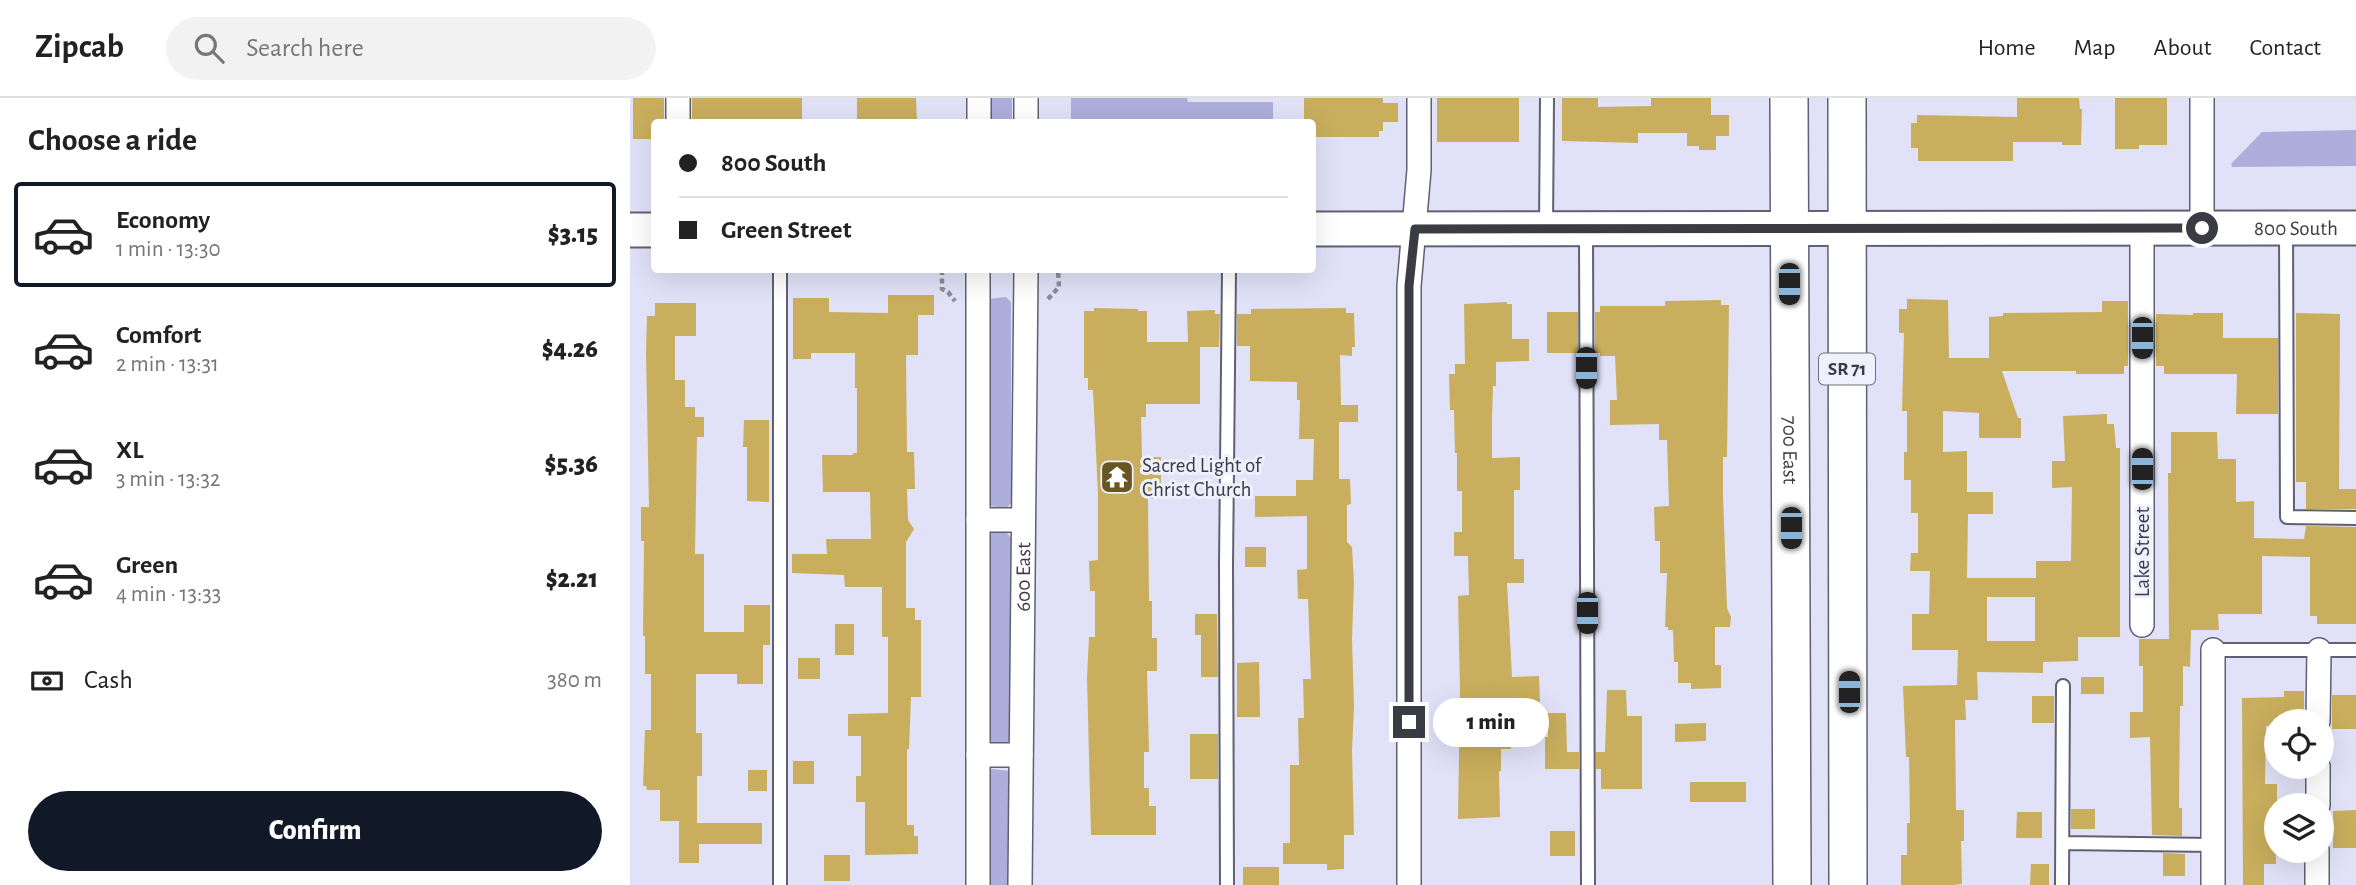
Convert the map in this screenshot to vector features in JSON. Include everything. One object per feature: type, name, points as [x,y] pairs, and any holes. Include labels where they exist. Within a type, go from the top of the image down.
[{"type":"main road","name":"700 East","points":[[1789,98],[1792,885]]},
{"type":"main road","name":"SR 71","points":[[1847,98],[1849,885]]},
{"type":"main road","name":"800 South","points":[[1316,229],[2356,228]]},
{"type":"main road","points":[[630,230],[651,230]]},
{"type":"street","points":[[678,98],[678,119]]},
{"type":"street","points":[[979,98],[979,119]]},
{"type":"street","points":[[1026,98],[1026,119]]},
{"type":"street","points":[[1409,885],[1409,286],[1419,170],[1419,98]]},
{"type":"street","points":[[2202,98],[2202,228]]},
{"type":"street","name":"Lake Street","points":[[2142,228],[2142,625]]},
{"type":"street","points":[[978,273],[978,885]]},
{"type":"street","name":"600 East","points":[[1020,885],[1026,273]]},
{"type":"street","points":[[978,520],[1023,520]]},
{"type":"street","points":[[2213,650],[2213,885]]},
{"type":"street","points":[[2318,709],[2319,650]]},
{"type":"street","points":[[978,755],[1021,755]]},
{"type":"street","points":[[2317,863],[2317,885]]},
{"type":"lane","points":[[1546,229],[1547,98]]},
{"type":"lane","points":[[2286,228],[2287,517],[2356,518]]},
{"type":"lane","points":[[1586,229],[1588,885]]},
{"type":"lane","points":[[780,273],[780,885]]},
{"type":"lane","points":[[1227,885],[1226,565],[1230,273]]},
{"type":"lane","points":[[2213,650],[2356,650]]},
{"type":"lane","points":[[2063,686],[2063,885]]},
{"type":"lane","points":[[2063,843],[2213,845]]},
{"type":"path","points":[[942,273],[942,289]]},
{"type":"path","points":[[1058,273],[1059,288]]},
{"type":"shaded area","points":[[987,98],[1012,98],[1012,119],[987,119]]},
{"type":"shaded area","points":[[1071,98],[1187,98],[1188,102],[1273,102],[1273,119],[1071,119]]},
{"type":"shaded area","points":[[2356,130],[2356,166],[2232,167],[2231,164],[2262,132]]},
{"type":"shaded area","points":[[1006,297],[1011,302],[1011,503],[1007,508],[989,506],[989,299]]},
{"type":"shaded area","points":[[1007,533],[1012,539],[1012,738],[1006,744],[988,742],[988,535]]},
{"type":"shaded area","points":[[988,770],[1010,771],[1012,885],[987,885]]},
{"type":"building","points":[[633,98],[664,98],[664,119],[651,119],[651,139],[633,139]]},
{"type":"building","points":[[692,98],[802,98],[802,119],[692,119]]},
{"type":"building","points":[[857,98],[916,98],[917,119],[857,119]]},
{"type":"building","points":[[1304,98],[1383,98],[1383,103],[1398,103],[1398,122],[1383,122],[1383,131],[1379,131],[1379,137],[1316,137],[1316,119],[1304,119]]},
{"type":"building","points":[[1437,98],[1519,98],[1519,142],[1437,142]]},
{"type":"building","points":[[1562,98],[1598,98],[1598,107],[1651,106],[1651,98],[1711,98],[1711,115],[1729,115],[1729,136],[1716,136],[1716,150],[1699,150],[1699,146],[1687,146],[1687,133],[1638,133],[1638,143],[1562,141]]},
{"type":"building","points":[[2017,98],[2079,98],[2082,109],[2081,145],[2062,145],[2062,142],[2013,142],[2013,161],[1918,161],[1918,148],[1911,148],[1911,123],[1917,123],[1917,115],[2017,117]]},
{"type":"building","points":[[2115,98],[2167,98],[2167,145],[2139,145],[2139,149],[2115,149]]},
{"type":"building","points":[[888,295],[934,295],[934,315],[918,315],[918,355],[906,355],[907,452],[914,452],[915,489],[907,489],[908,520],[914,529],[906,542],[906,608],[915,608],[915,620],[921,620],[921,697],[911,697],[907,749],[907,825],[914,825],[914,836],[918,836],[918,854],[865,855],[865,802],[856,802],[856,776],[861,776],[861,736],[848,736],[848,714],[888,713],[888,637],[882,637],[882,587],[845,587],[844,575],[792,573],[792,554],[827,554],[826,539],[871,539],[870,492],[823,492],[822,455],[857,453],[855,353],[811,353],[811,359],[793,359],[793,298],[829,298],[829,312],[888,313]]},
{"type":"building","points":[[1907,299],[1948,300],[1949,358],[1989,358],[1989,317],[2003,316],[2003,313],[2102,312],[2102,301],[2128,301],[2128,366],[2124,366],[2124,374],[2002,371],[2018,418],[2021,418],[2021,438],[1979,438],[1979,413],[1943,411],[1943,452],[1967,451],[1967,492],[1993,492],[1993,514],[1968,514],[1967,578],[2036,578],[2036,561],[2071,561],[2072,487],[2052,488],[2052,461],[2065,461],[2063,416],[2107,414],[2107,424],[2114,424],[2116,448],[2120,448],[2120,637],[2078,637],[2078,661],[2043,662],[2043,673],[1977,672],[1978,700],[1965,700],[1966,720],[1955,720],[1956,810],[1964,810],[1964,841],[1961,841],[1962,884],[1953,885],[1901,885],[1901,855],[1907,855],[1907,823],[1910,823],[1909,757],[1906,757],[1903,686],[1957,685],[1958,650],[1912,650],[1912,614],[1929,614],[1930,571],[1910,571],[1911,553],[1918,553],[1918,513],[1911,513],[1911,480],[1904,480],[1907,411],[1902,411],[1904,333],[1899,333],[1899,309],[1907,309]],"holes":[[[1987,597],[2035,597],[2035,641],[1987,641]]]},
{"type":"building","points":[[1721,300],[1721,305],[1729,305],[1727,457],[1723,457],[1723,495],[1727,608],[1731,617],[1730,627],[1715,627],[1715,665],[1721,665],[1721,688],[1691,689],[1691,683],[1678,683],[1673,630],[1665,627],[1667,573],[1660,573],[1660,541],[1655,541],[1654,507],[1669,506],[1667,440],[1659,440],[1659,424],[1610,425],[1610,400],[1617,400],[1615,356],[1600,356],[1600,353],[1595,353],[1595,312],[1600,312],[1600,306],[1665,306],[1665,301]]},
{"type":"building","points":[[655,303],[696,303],[696,336],[675,336],[675,380],[685,380],[685,407],[695,407],[695,417],[704,417],[704,437],[697,437],[695,554],[704,554],[704,632],[744,632],[744,605],[770,605],[770,645],[763,645],[763,684],[737,684],[737,674],[696,674],[696,733],[702,733],[702,776],[697,776],[697,823],[762,823],[762,844],[699,844],[699,863],[679,863],[679,821],[660,821],[660,790],[647,790],[646,786],[643,786],[645,730],[651,730],[651,674],[645,674],[644,541],[641,541],[641,507],[649,507],[647,316],[655,316]]},
{"type":"building","points":[[1464,304],[1512,304],[1512,339],[1529,339],[1529,361],[1496,362],[1492,458],[1520,457],[1520,490],[1514,490],[1514,559],[1524,559],[1524,583],[1507,583],[1512,677],[1539,676],[1540,702],[1511,702],[1511,749],[1501,749],[1500,817],[1458,819],[1458,596],[1469,595],[1468,556],[1454,556],[1454,532],[1462,532],[1462,491],[1457,491],[1457,453],[1454,410],[1450,410],[1449,374],[1455,374],[1455,364],[1465,364]]},
{"type":"building","points":[[1094,308],[1147,311],[1147,342],[1188,342],[1187,311],[1215,310],[1215,314],[1220,314],[1219,347],[1200,347],[1200,404],[1146,404],[1146,417],[1141,417],[1142,457],[1161,457],[1161,499],[1148,499],[1149,601],[1152,601],[1152,638],[1157,638],[1157,671],[1147,671],[1149,752],[1144,752],[1144,788],[1149,788],[1149,806],[1156,806],[1156,835],[1091,835],[1087,677],[1089,637],[1095,637],[1095,591],[1090,591],[1089,561],[1098,560],[1098,494],[1093,390],[1088,390],[1088,378],[1084,378],[1084,311],[1094,311]]},
{"type":"building","points":[[1346,308],[1346,313],[1354,313],[1355,347],[1352,347],[1352,356],[1340,355],[1341,405],[1358,405],[1358,422],[1339,422],[1339,479],[1350,479],[1351,504],[1347,505],[1347,542],[1352,547],[1354,582],[1354,835],[1344,835],[1344,869],[1327,870],[1327,864],[1283,864],[1283,843],[1290,843],[1290,765],[1299,765],[1298,718],[1304,718],[1303,679],[1311,679],[1308,599],[1298,599],[1297,570],[1307,569],[1307,516],[1255,517],[1255,496],[1296,496],[1296,480],[1313,480],[1314,439],[1299,439],[1300,400],[1297,400],[1297,382],[1250,381],[1250,346],[1237,346],[1237,314],[1251,314],[1251,309]]},
{"type":"building","points":[[1547,312],[1578,312],[1578,353],[1547,353]]},
{"type":"building","points":[[2223,313],[2223,338],[2278,338],[2278,414],[2236,414],[2237,374],[2164,374],[2164,366],[2156,366],[2156,314]]},
{"type":"building","points":[[2296,313],[2340,314],[2339,489],[2356,489],[2356,509],[2306,509],[2306,482],[2296,482]]},
{"type":"building","points":[[744,420],[769,420],[769,502],[747,501]]},
{"type":"building","points":[[2171,432],[2217,432],[2218,459],[2236,459],[2236,502],[2254,501],[2254,538],[2304,539],[2306,526],[2356,527],[2356,624],[2317,624],[2317,616],[2310,616],[2310,557],[2262,556],[2262,614],[2218,614],[2219,630],[2191,630],[2190,667],[2183,666],[2183,706],[2180,706],[2179,808],[2182,808],[2182,836],[2152,835],[2150,737],[2130,738],[2130,712],[2143,712],[2143,666],[2139,666],[2139,639],[2169,639],[2168,473],[2171,473]]},
{"type":"building","points":[[1245,547],[1266,547],[1266,567],[1245,567]]},
{"type":"building","points":[[1195,614],[1217,614],[1218,677],[1201,677],[1201,635],[1195,635]]},
{"type":"building","points":[[835,624],[854,624],[854,655],[835,655]]},
{"type":"building","points":[[798,658],[820,658],[820,679],[798,679]]},
{"type":"building","points":[[1259,662],[1260,717],[1237,717],[1237,663]]},
{"type":"building","points":[[2081,677],[2104,677],[2104,694],[2081,694]]},
{"type":"building","points":[[1607,690],[1626,690],[1627,716],[1642,716],[1642,789],[1601,789],[1601,769],[1596,769],[1596,752],[1605,752]]},
{"type":"building","points":[[2284,691],[2304,691],[2304,709],[2264,709],[2264,779],[2265,784],[2277,784],[2277,793],[2264,793],[2264,863],[2276,864],[2264,864],[2264,885],[2243,885],[2242,698],[2284,697]]},
{"type":"building","points":[[2332,695],[2356,695],[2356,729],[2334,729]]},
{"type":"building","points":[[2032,696],[2054,696],[2054,723],[2032,723]]},
{"type":"building","points":[[1548,713],[1566,713],[1567,752],[1579,752],[1579,769],[1545,769]]},
{"type":"building","points":[[1706,723],[1706,741],[1675,742],[1675,724]]},
{"type":"building","points":[[1190,734],[1218,734],[1218,779],[1190,779]]},
{"type":"building","points":[[793,761],[814,761],[814,784],[793,784]]},
{"type":"building","points":[[748,770],[767,770],[767,791],[748,791]]},
{"type":"building","points":[[1690,782],[1746,782],[1746,802],[1690,802]]},
{"type":"building","points":[[2071,809],[2095,809],[2095,829],[2071,829]]},
{"type":"building","points":[[2356,810],[2356,848],[2334,848],[2334,811]]},
{"type":"building","points":[[2017,812],[2042,812],[2042,838],[2016,838]]},
{"type":"building","points":[[1550,831],[1575,831],[1575,856],[1550,856]]},
{"type":"building","points":[[2163,853],[2185,854],[2185,876],[2163,876]]},
{"type":"building","points":[[824,855],[850,855],[850,881],[824,881]]},
{"type":"building","points":[[2031,864],[2049,864],[2049,885],[2030,885]]},
{"type":"building","points":[[1243,867],[1279,867],[1279,885],[1243,885]]},
{"type":"place","name":"Sacred Light of Christ Church","points":[[1117,477]]},
{"type":"route","points":[[1409,722],[1409,286],[1415,229],[2202,228]]}]
